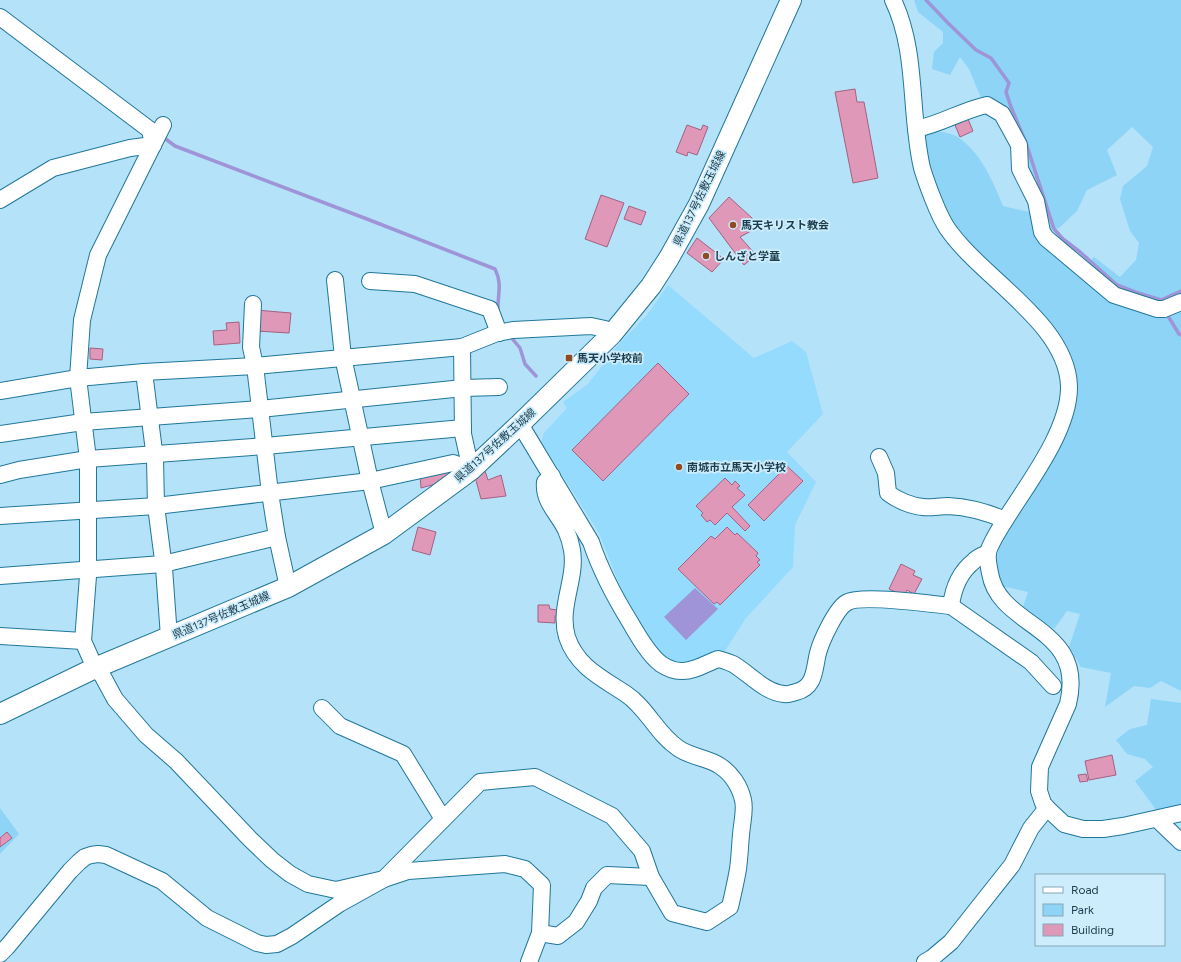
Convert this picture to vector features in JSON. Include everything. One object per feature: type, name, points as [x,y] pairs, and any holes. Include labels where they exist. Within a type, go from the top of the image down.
[{"type":"main road","name":"県道137号佐敷玉城線","points":[[0,714],[95,668],[288,587],[384,534],[471,470],[612,334],[651,286],[699,204],[791,0]]},
{"type":"street","points":[[893,0],[901,16],[907,40],[916,129],[922,168],[939,213],[947,228],[982,269],[1042,326],[1056,344],[1066,365],[1069,388],[1060,427],[1052,444],[1005,520],[988,553],[990,575],[994,587],[1000,597],[1059,648],[1067,661],[1071,676],[1068,704],[1040,767],[1039,791],[1043,803],[1064,824],[1083,829],[1103,829],[1123,826],[1181,813]]},
{"type":"street","points":[[0,17],[150,130],[153,145]]},
{"type":"street","points":[[916,129],[927,127],[978,106],[987,104],[996,109],[1002,114],[1019,145],[1020,169],[1036,201],[1042,232],[1046,238],[1114,294],[1158,309],[1164,309],[1181,302]]},
{"type":"street","points":[[163,125],[98,255],[82,320],[78,378],[88,459],[88,569],[83,641],[95,668],[102,675],[115,699],[146,735],[176,761],[272,860],[290,874],[308,884],[336,890],[384,879],[408,871],[505,864],[526,870],[542,885],[540,933],[529,962]]},
{"type":"street","points":[[0,200],[53,168],[130,148],[153,145]]},
{"type":"street","points":[[335,280],[343,357],[370,481],[384,534]]},
{"type":"street","points":[[370,281],[415,284],[490,310],[499,333]]},
{"type":"street","points":[[253,304],[251,347],[255,366],[270,493],[277,536],[288,587]]},
{"type":"street","points":[[0,391],[78,378],[144,372],[255,366],[462,347],[499,333],[525,329],[591,326],[605,329],[612,334]]},
{"type":"street","points":[[462,347],[463,434],[471,470]]},
{"type":"street","points":[[144,372],[154,453],[156,506],[170,637]]},
{"type":"street","points":[[0,434],[83,422],[260,409],[463,388],[500,387]]},
{"type":"street","points":[[520,424],[591,542],[604,578],[640,640],[660,663],[668,668],[681,672],[692,671],[718,659],[732,664],[773,691],[786,695],[802,690],[811,681],[815,671],[818,653],[826,632],[845,603],[856,599],[875,599],[951,606],[1031,662],[1053,686]]},
{"type":"street","points":[[0,475],[19,470],[88,459],[265,446],[361,436],[463,428]]},
{"type":"street","points":[[879,457],[886,473],[888,493],[894,498],[922,507],[947,506],[966,508],[1005,520]]},
{"type":"street","points":[[0,516],[156,506],[270,493],[370,481],[453,464],[471,470]]},
{"type":"street","points":[[0,954],[70,871],[85,857],[98,854],[106,855],[162,881],[207,918],[257,943],[266,945],[277,944],[339,904],[384,879],[480,782],[535,777],[612,816],[642,851],[651,877],[672,913],[707,922],[730,907],[738,868],[744,811],[743,800],[738,785],[728,772],[718,764],[686,753],[678,748],[657,728],[632,697],[587,668],[577,657],[567,636],[564,621],[565,605],[574,559],[566,529],[546,499],[544,489],[545,482],[552,476]]},
{"type":"street","points":[[0,576],[163,564],[277,536]]},
{"type":"street","points":[[951,606],[955,587],[968,567],[974,560],[988,553]]},
{"type":"street","points":[[0,636],[83,641]]},
{"type":"street","points":[[1031,662],[1031,681]]},
{"type":"street","points":[[322,708],[340,726],[403,754],[443,819]]},
{"type":"street","points":[[925,962],[932,958],[956,936],[1012,865],[1031,828],[1047,808]]},
{"type":"street","points":[[1157,819],[1181,842]]},
{"type":"street","points":[[540,933],[558,936],[576,922],[589,901],[594,888],[607,875],[651,877]]},
{"type":"shaded area","name":"南城市立馬天小学校","points":[[668,285],[754,358],[792,341],[806,352],[823,414],[787,452],[816,482],[795,525],[793,567],[746,618],[723,654],[690,666],[674,663],[660,654],[645,633],[628,607],[599,533],[541,442],[544,433],[567,408],[563,402],[588,384],[617,346],[647,315]]},
{"type":"shaded area","points":[[695,588],[718,609],[686,640],[664,617]]},
{"type":"green space","points":[[914,0],[1181,0],[1181,297],[1159,304],[1119,291],[1087,265],[1094,257],[1120,277],[1136,260],[1139,243],[1130,231],[1120,199],[1123,186],[1147,166],[1153,147],[1132,127],[1107,150],[1117,175],[1087,190],[1077,211],[1059,228],[1045,231],[997,103],[981,98],[969,69],[960,57],[950,75],[932,69],[934,52],[943,43],[943,32],[918,12]]},
{"type":"green space","points":[[934,130],[958,137],[966,144],[980,159],[1003,206],[1034,213],[1113,298],[1181,306],[1181,691],[1161,681],[1150,688],[1134,686],[1105,707],[1111,673],[1081,667],[1069,647],[1080,614],[1067,611],[1054,629],[1023,607],[1028,592],[1002,586],[994,570],[1001,537],[1022,501],[1032,495],[1050,456],[1069,358],[962,235],[945,212],[935,190],[921,133]]},
{"type":"green space","points":[[1151,699],[1181,703],[1181,806],[1157,811],[1135,781],[1153,767],[1145,759],[1127,754],[1116,740],[1130,729],[1147,725]]},
{"type":"green space","points":[[0,808],[19,834],[0,854]]},
{"type":"building","points":[[855,89],[857,102],[864,102],[878,178],[853,183],[835,92]]},
{"type":"building","points":[[968,119],[973,131],[960,137],[955,125]]},
{"type":"building","points":[[687,125],[701,130],[703,125],[708,127],[697,155],[688,152],[687,156],[676,152]]},
{"type":"building","points":[[601,195],[624,203],[607,247],[585,239]]},
{"type":"building","name":"馬天キリスト教会","points":[[729,197],[752,218],[751,231],[740,237],[756,255],[744,265],[709,218]]},
{"type":"building","points":[[629,206],[646,212],[641,225],[624,219]]},
{"type":"building","name":"しんざと学童","points":[[697,238],[724,259],[712,272],[687,253]]},
{"type":"building","points":[[256,310],[291,313],[289,333],[256,331]]},
{"type":"building","points":[[239,322],[240,343],[214,345],[213,331],[227,330],[226,323]]},
{"type":"building","points":[[90,348],[103,349],[102,360],[90,359]]},
{"type":"building","points":[[658,363],[689,394],[603,481],[572,450]]},
{"type":"building","points":[[787,466],[803,481],[764,521],[748,505]]},
{"type":"building","points":[[451,470],[449,476],[439,483],[421,488],[420,475]]},
{"type":"building","points":[[485,471],[488,480],[501,475],[506,496],[481,499],[474,473]]},
{"type":"building","points":[[725,478],[732,485],[735,481],[740,486],[737,488],[745,495],[732,507],[750,526],[745,531],[727,513],[715,525],[710,520],[707,522],[701,515],[703,513],[696,506]]},
{"type":"building","points":[[418,527],[436,532],[430,555],[412,550]]},
{"type":"building","points":[[727,527],[735,535],[737,533],[758,553],[756,556],[760,560],[757,562],[760,565],[720,605],[717,602],[714,604],[678,569],[711,536],[715,539]]},
{"type":"building","points":[[901,564],[915,571],[913,575],[922,579],[914,594],[907,590],[904,596],[889,589]]},
{"type":"building","points":[[538,605],[549,605],[550,609],[557,610],[555,623],[538,622]]},
{"type":"building","points":[[1112,755],[1116,775],[1089,780],[1085,761]]},
{"type":"building","points":[[1086,774],[1088,781],[1080,782],[1078,775]]},
{"type":"building","points":[[7,832],[12,838],[0,847],[0,838]]},
{"type":"waterway","points":[[926,0],[976,50],[991,58],[1009,83],[1006,92],[1026,143],[1054,229],[1063,239],[1117,285],[1161,300],[1181,291]]},
{"type":"waterway","points":[[163,137],[175,146],[495,269],[499,280],[498,312]]},
{"type":"waterway","points":[[1168,316],[1181,335]]},
{"type":"waterway","points":[[510,336],[520,348],[525,364],[536,376]]},
{"type":"place","name":"馬天キリスト教会","points":[[733,225]]},
{"type":"place","name":"しんざと学童","points":[[706,256]]},
{"type":"place","name":"馬天小学校前","points":[[569,358]]},
{"type":"place","name":"南城市立馬天小学校","points":[[679,467]]}]
